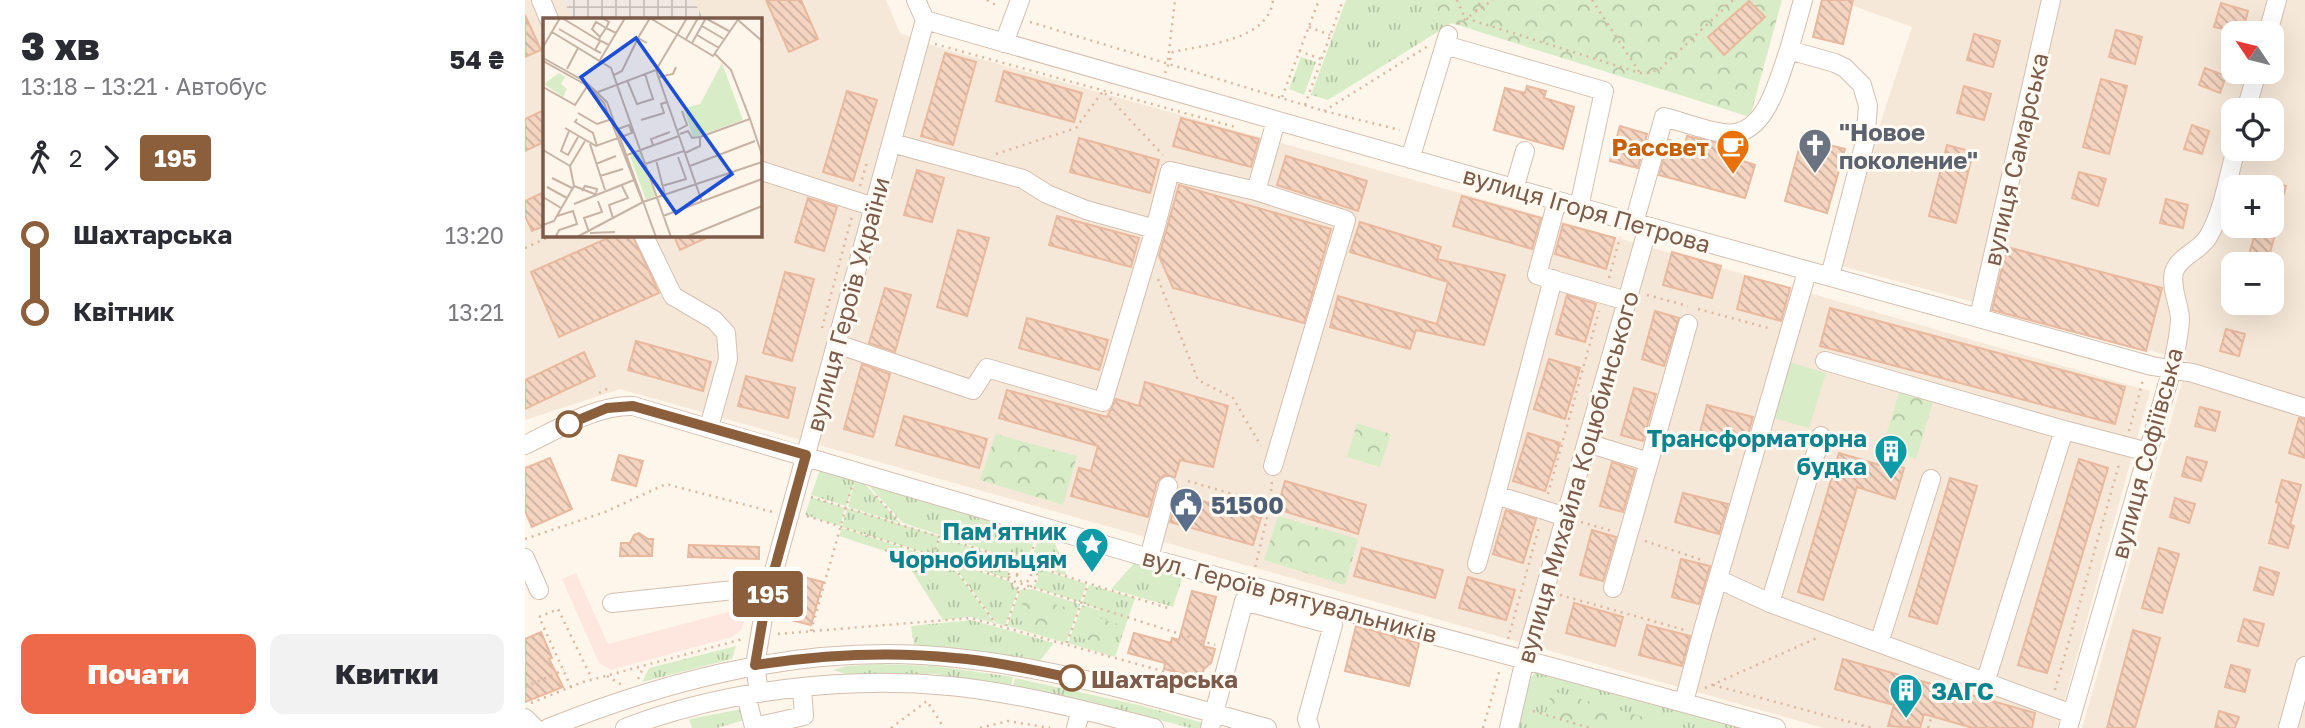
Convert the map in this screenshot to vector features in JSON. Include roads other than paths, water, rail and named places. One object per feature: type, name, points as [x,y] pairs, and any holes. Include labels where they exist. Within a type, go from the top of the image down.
[{"type":"street","points":[[541,0],[549,18]]},
{"type":"street","points":[[916,0],[925,20]]},
{"type":"street","points":[[1803,0],[1789,50],[1845,68],[1862,85],[1868,106],[1869,123],[1865,142],[1830,276]]},
{"type":"street","name":"вулиця Самарська","points":[[1979,317],[2051,0]]},
{"type":"street","points":[[2271,21],[2277,0]]},
{"type":"street","points":[[1004,43],[1017,8]]},
{"type":"street","name":"вулиця Ігоря Петрова","points":[[925,20],[1579,207],[1634,228],[1830,276],[2153,366],[2193,373],[2305,408]]},
{"type":"street","name":"вулиця Героїв України","points":[[809,687],[804,716],[754,727],[755,665],[766,600],[925,20]]},
{"type":"street","points":[[1410,159],[1446,39],[1604,92],[1579,207]]},
{"type":"street","name":"вулиця Михайла Коцюбинського","points":[[1509,728],[1525,659],[1570,519],[1587,443],[1634,297],[1634,228],[1664,117],[1725,134],[1747,128],[1764,113],[1789,50]]},
{"type":"street","points":[[1256,191],[1276,121]]},
{"type":"street","points":[[892,143],[1023,179],[1047,194],[1086,210],[1155,229]]},
{"type":"street","points":[[1514,189],[1525,151]]},
{"type":"street","name":"вулиця Софіївська","points":[[2070,721],[2172,369],[2180,318],[2173,279],[2174,270],[2178,263],[2200,248],[2207,239],[2215,222],[2233,161]]},
{"type":"street","points":[[761,171],[874,206]]},
{"type":"street","points":[[837,344],[973,390],[987,368],[1103,402],[1170,172],[1256,191],[1346,220],[1273,466]]},
{"type":"street","points":[[1557,201],[1537,275],[1604,295],[1634,297]]},
{"type":"street","points":[[644,236],[673,296],[714,320],[726,333],[728,359],[709,427]]},
{"type":"street","points":[[1685,699],[1807,272]]},
{"type":"street","points":[[1477,564],[1553,279]]},
{"type":"street","points":[[1612,588],[1688,324]]},
{"type":"street","points":[[1825,361],[2148,452]]},
{"type":"street","name":"вул. Героїв рятувальників","points":[[525,445],[593,413],[617,405],[633,406],[1149,558],[1685,699],[1776,728]]},
{"type":"street","points":[[1985,683],[2064,430]]},
{"type":"street","points":[[1770,603],[1821,436]]},
{"type":"street","points":[[1587,443],[1649,462]]},
{"type":"street","points":[[1879,643],[1931,479]]},
{"type":"street","points":[[1149,558],[1168,486]]},
{"type":"street","points":[[1496,495],[1570,519]]},
{"type":"street","points":[[525,558],[539,590]]},
{"type":"street","points":[[1719,573],[1770,603],[1985,683],[2070,721]]},
{"type":"street","points":[[612,603],[734,590],[766,600]]},
{"type":"street","points":[[1212,721],[1244,601],[1333,625],[1307,719],[1310,728]]},
{"type":"street","points":[[548,728],[630,693],[755,665],[813,658],[905,654],[957,658],[1083,680],[1212,721],[1267,728]]},
{"type":"street","points":[[809,687],[813,658]]},
{"type":"street","points":[[2288,728],[2305,666]]},
{"type":"street","points":[[630,693],[637,726],[753,694],[809,687],[897,683],[952,687],[1081,710],[1154,728]]},
{"type":"street","points":[[1076,728],[1081,710]]},
{"type":"street","points":[[525,718],[535,728]]},
{"type":"place","name":"\"Новое поколение\"","points":[[1815,175]]},
{"type":"place","name":"Рассвет","points":[[1733,176]]},
{"type":"place","name":"Трансформаторна будка","points":[[1891,481]]},
{"type":"place","name":"51500","points":[[1186,534]]},
{"type":"place","name":"Пам'ятник Чорнобильцям","points":[[1092,574]]},
{"type":"place","name":"Шахтарська","points":[[1072,678]]},
{"type":"place","name":"ЗАГС","points":[[1906,720]]}]
